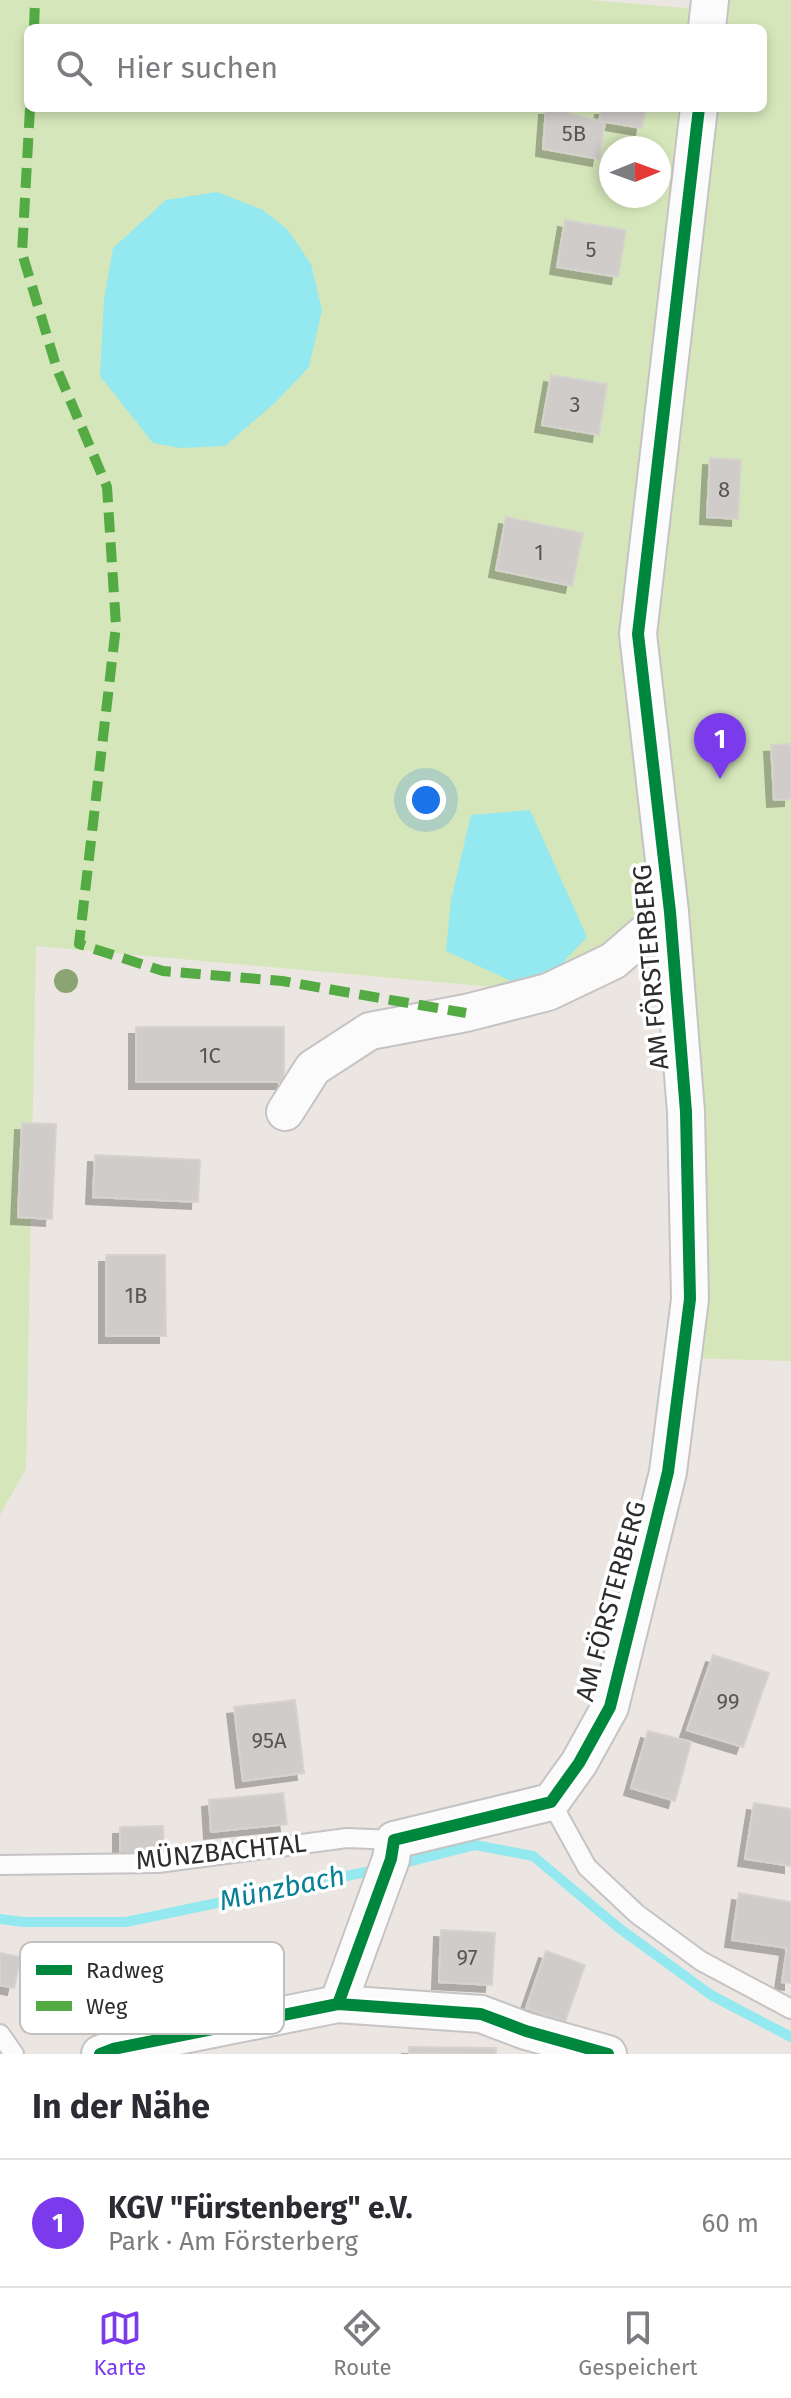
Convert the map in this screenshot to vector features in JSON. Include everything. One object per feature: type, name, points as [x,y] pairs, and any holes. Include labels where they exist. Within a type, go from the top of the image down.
[{"type":"street","points":[[707,24],[710,0]]},
{"type":"street","name":"AM FÖRSTERBERG","points":[[551,1802],[579,1763],[610,1707],[668,1472],[690,1299],[686,1112],[670,912],[638,634],[699,112]]},
{"type":"street","name":"AM FÖRSTERBERG","points":[[285,1112],[313,1068],[370,1031],[466,1013],[548,992],[613,961],[670,912]]},
{"type":"street","name":"MÜNZBACHTAL","points":[[393,1850],[551,1802]]},
{"type":"street","points":[[338,2004],[393,1850]]},
{"type":"street","points":[[284,2015],[338,2004],[481,2014],[526,2031],[608,2054]]},
{"type":"street","points":[[100,2054],[188,2034]]},
{"type":"lane","points":[[551,1802],[587,1867],[637,1914],[701,1961],[791,2009]]},
{"type":"lane","name":"MÜNZBACHTAL","points":[[0,1865],[158,1863],[347,1838],[393,1850]]},
{"type":"lane","points":[[0,2034],[14,2054]]},
{"type":"green space","points":[[0,0],[591,0],[709,10],[711,0],[791,0],[791,1361],[680,1358],[666,934],[548,992],[36,946],[26,1469],[0,1515]]},
{"type":"water","points":[[217,192],[263,210],[288,230],[311,264],[322,310],[309,367],[275,403],[225,446],[180,448],[153,443],[100,376],[104,300],[113,248],[166,200]]},
{"type":"water","points":[[530,810],[587,937],[557,969],[511,981],[446,951],[451,900],[471,815]]},
{"type":"building","points":[[546,112],[569,112],[605,122],[603,136],[599,136],[599,159],[543,149]]},
{"type":"building","points":[[601,112],[645,112],[642,128],[599,121]]},
{"type":"building","points":[[565,220],[626,230],[618,277],[557,267]]},
{"type":"building","points":[[551,375],[607,384],[599,435],[542,425]]},
{"type":"building","points":[[710,458],[741,460],[738,519],[707,517]]},
{"type":"building","points":[[506,517],[583,533],[572,586],[496,570]]},
{"type":"building","points":[[791,744],[791,799],[774,800],[771,745]]},
{"type":"building","points":[[136,1027],[284,1027],[284,1082],[136,1082]]},
{"type":"building","points":[[22,1123],[56,1124],[52,1219],[18,1217]]},
{"type":"building","points":[[95,1155],[200,1160],[198,1202],[93,1197]]},
{"type":"building","points":[[106,1255],[165,1255],[166,1336],[106,1336]]},
{"type":"building","points":[[713,1655],[769,1673],[743,1747],[687,1730]]},
{"type":"building","points":[[295,1700],[304,1773],[243,1781],[234,1707]]},
{"type":"building","points":[[648,1731],[691,1742],[675,1801],[631,1788]]},
{"type":"building","points":[[283,1793],[287,1824],[211,1832],[209,1800]]},
{"type":"building","points":[[754,1803],[791,1809],[791,1866],[745,1859]]},
{"type":"building","points":[[163,1826],[164,1857],[120,1857],[120,1827]]},
{"type":"building","points":[[739,1893],[791,1902],[791,1983],[782,1982],[787,1948],[732,1940]]},
{"type":"building","points":[[441,1930],[495,1933],[492,1985],[439,1982]]},
{"type":"building","points":[[546,1951],[585,1965],[565,2022],[526,2008]]},
{"type":"building","points":[[0,1953],[20,1957],[14,1988],[0,1985]]},
{"type":"building","points":[[409,2047],[496,2048],[496,2054],[409,2054]]},
{"type":"waterway","name":"Münzbach","points":[[396,1865],[475,1845],[533,1856],[619,1928],[711,1995],[791,2037]]},
{"type":"waterway","name":"Münzbach","points":[[0,1919],[23,1922],[126,1922],[380,1869]]},
{"type":"marked path","points":[[34,24],[35,0]]},
{"type":"marked path","points":[[30,112],[22,253],[57,369],[107,487],[116,626],[79,944],[163,971],[282,981],[466,1013]]},
{"type":"cycle path","points":[[338,2004],[391,1859],[394,1840],[551,1802],[579,1763],[610,1707],[668,1472],[690,1299],[686,1112],[670,912],[638,634],[699,112]]},
{"type":"cycle path","points":[[284,2015],[338,2004],[481,2014],[526,2031],[608,2054]]},
{"type":"cycle path","points":[[100,2054],[188,2034]]},
{"type":"place","name":"KGV \"Fürstenberg\" e.V.","points":[[720,779]]}]
